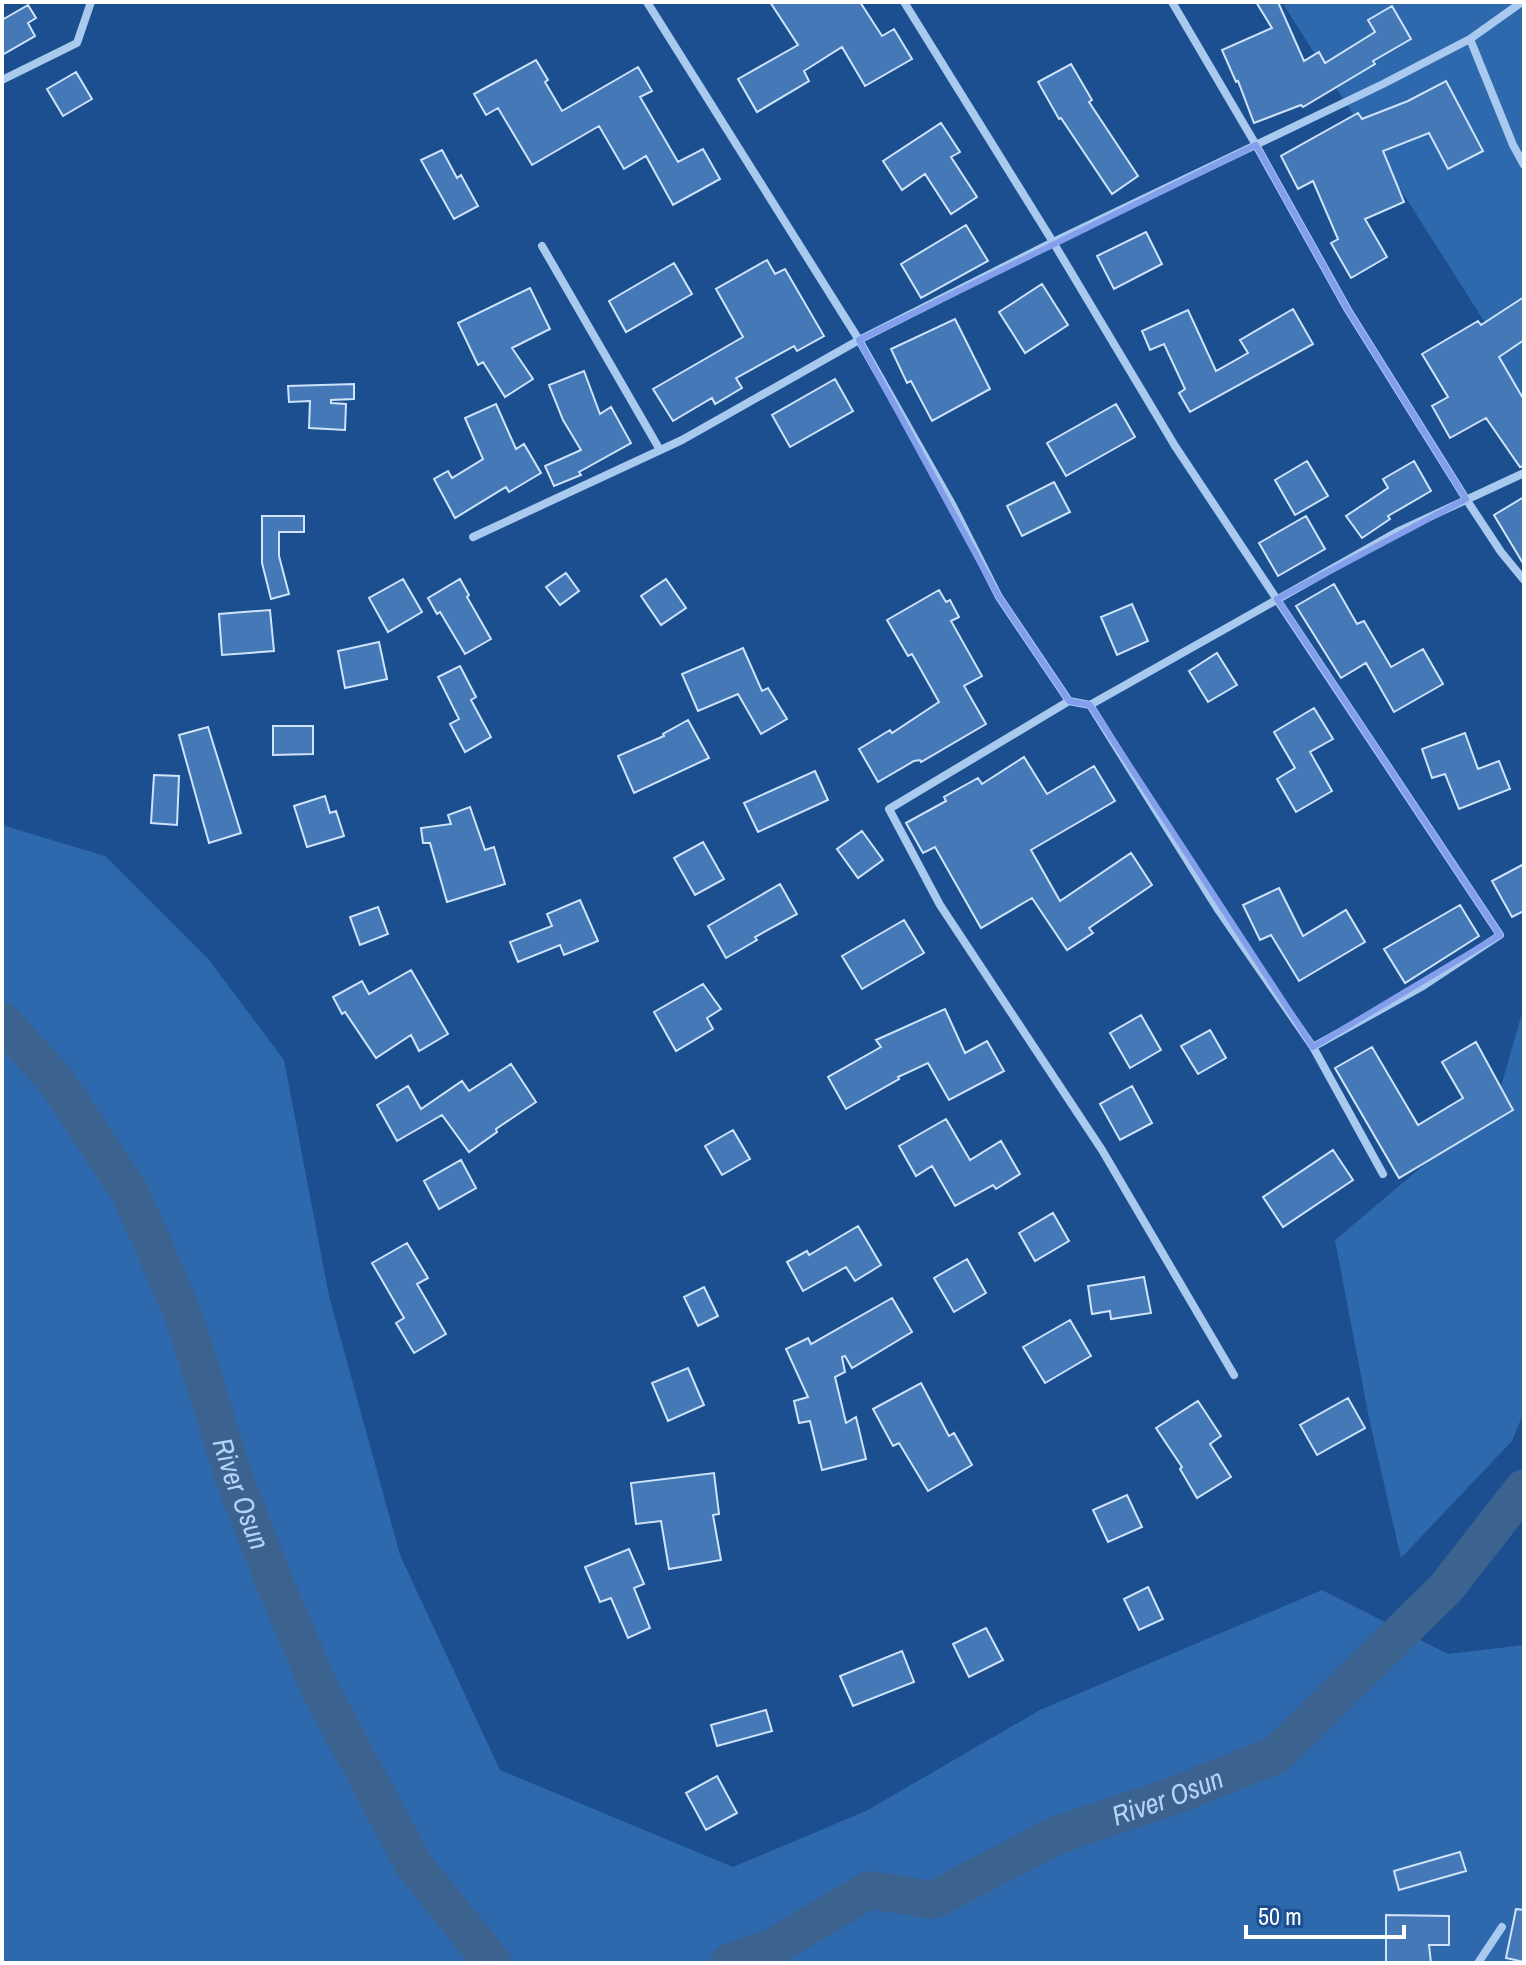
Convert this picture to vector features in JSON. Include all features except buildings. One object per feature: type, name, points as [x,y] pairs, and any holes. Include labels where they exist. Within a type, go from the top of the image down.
[{"type":"street","points":[[2,80],[77,43],[91,2]]},
{"type":"street","points":[[647,2],[859,340],[953,506],[999,597],[1069,701]]},
{"type":"street","points":[[904,2],[1175,446],[1500,935],[1423,986],[1313,1047]]},
{"type":"street","points":[[1172,2],[1348,310],[1466,499],[1524,580]]},
{"type":"street","points":[[473,537],[660,450],[859,340],[1470,39],[1522,2]]},
{"type":"street","points":[[1470,39],[1524,165]]},
{"type":"street","points":[[542,246],[660,450]]},
{"type":"street","points":[[1234,1375],[1102,1150],[940,905],[889,809],[1069,701],[1090,705],[1397,532],[1524,473]]},
{"type":"street","points":[[1090,705],[1217,908],[1313,1047],[1383,1174]]},
{"type":"street","points":[[1478,1963],[1502,1927]]},
{"type":"highlighted area","points":[[1256,145],[1348,310],[1466,499],[1277,599],[1500,935],[1313,1047],[1090,705],[1069,701],[999,597],[859,340]]},
{"type":"shaded area","points":[[1282,2],[1524,2],[1524,426],[1487,326]]},
{"type":"shaded area","points":[[2,825],[105,856],[209,960],[284,1060],[329,1296],[400,1555],[500,1770],[733,1867],[866,1811],[1040,1710],[1322,1590],[1448,1654],[1524,1645],[1524,1963],[2,1963]]},
{"type":"shaded area","points":[[1524,1006],[1524,1412],[1512,1441],[1401,1558],[1369,1418],[1335,1240],[1496,1104]]},
{"type":"waterway","name":"River Osun","points":[[2,1021],[57,1082],[131,1194],[185,1319],[234,1478],[321,1691],[414,1865],[493,1963]]},
{"type":"waterway","name":"River Osun","points":[[729,1963],[771,1948],[869,1890],[933,1900],[1055,1836],[1171,1797],[1276,1755],[1446,1588],[1524,1488]]}]
